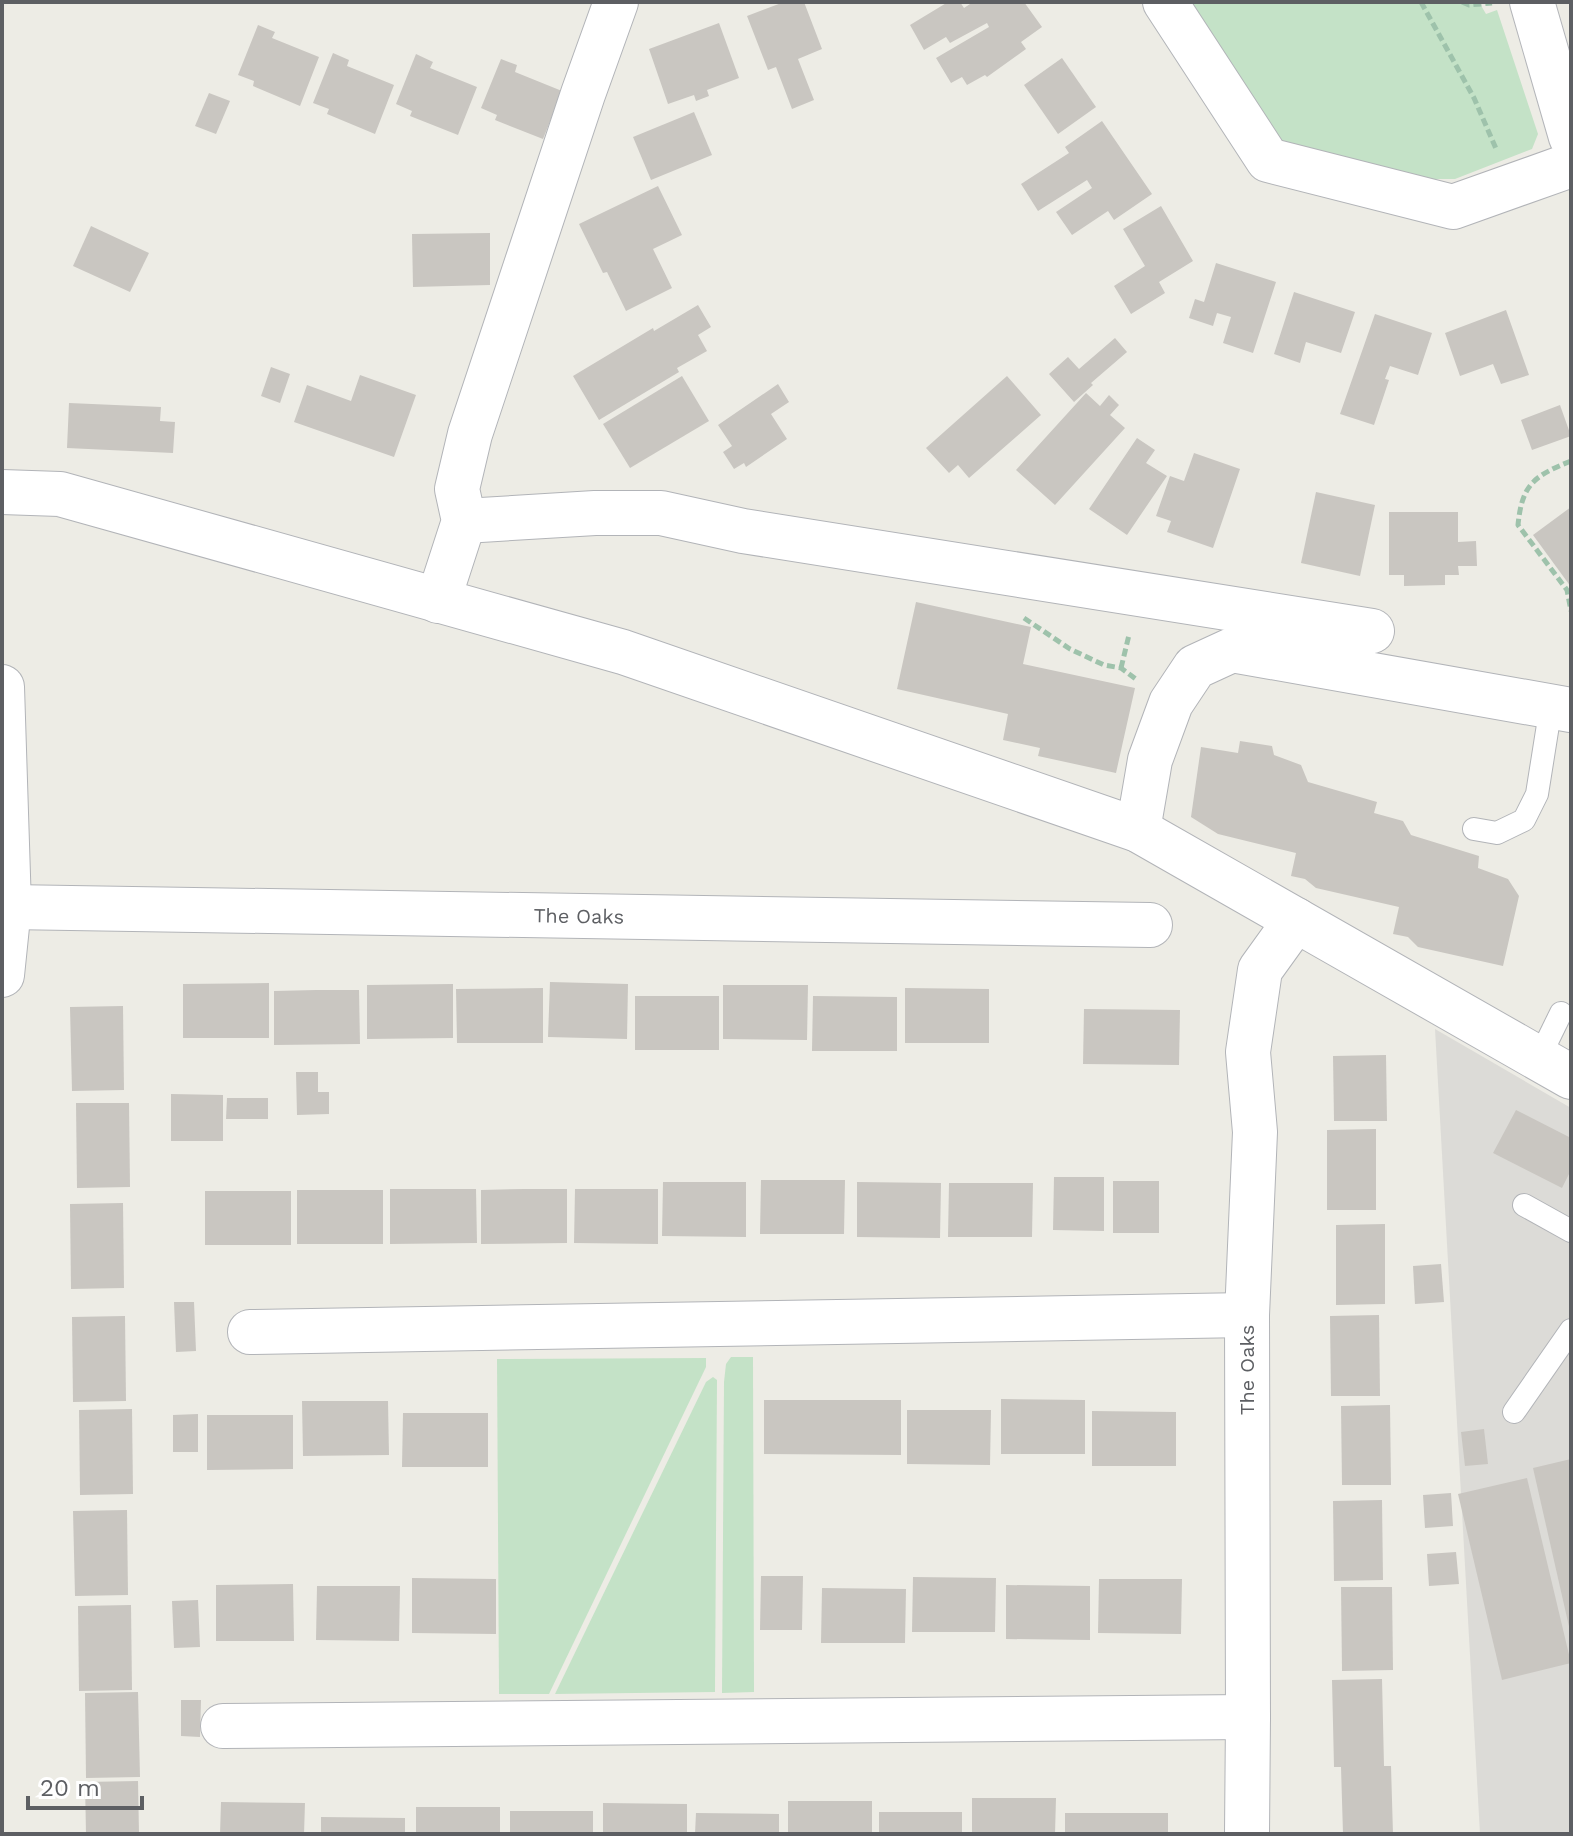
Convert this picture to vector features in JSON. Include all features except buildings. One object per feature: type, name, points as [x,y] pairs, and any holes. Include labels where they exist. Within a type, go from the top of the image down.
[{"type":"street","points":[[438,601],[464,521],[457,489],[470,434],[616,2]]},
{"type":"street","points":[[1165,2],[1268,160],[1453,207],[1571,165]]},
{"type":"street","points":[[1532,2],[1561,58],[1571,137]]},
{"type":"street","points":[[2,492],[60,494],[623,652],[1138,830],[1555,1067]]},
{"type":"street","points":[[464,521],[595,513],[661,513],[743,531],[1372,631]]},
{"type":"street","points":[[1138,830],[1150,760],[1171,703],[1195,667],[1232,650],[1561,708]]},
{"type":"street","points":[[2,687],[9,907],[2,975]]},
{"type":"street","name":"The Oaks","points":[[9,907],[1150,925]]},
{"type":"street","name":"The Oaks","points":[[1247,1834],[1247,1315],[1255,1132],[1248,1052],[1260,970],[1296,920]]},
{"type":"street","points":[[250,1332],[1247,1315]]},
{"type":"street","points":[[223,1726],[1248,1717]]},
{"type":"lane","points":[[1474,829],[1497,833],[1524,820],[1537,794],[1561,708]]},
{"type":"lane","points":[[1555,1067],[1561,1013]]},
{"type":"lane","points":[[1524,1205],[1571,1231]]},
{"type":"lane","points":[[1514,1412],[1571,1330]]},
{"type":"path","points":[[1421,2],[1474,98],[1513,186]]},
{"type":"path","points":[[1462,2],[1469,5],[1494,2]]},
{"type":"path","points":[[1571,461],[1545,471],[1530,485],[1520,503],[1518,525],[1567,590],[1571,611]]},
{"type":"path","points":[[1010,615],[1024,618],[1070,649],[1104,665],[1121,668],[1171,703]]},
{"type":"path","points":[[1121,668],[1132,622]]},
{"type":"shaded area","points":[[1435,1029],[1571,1108],[1571,1834],[1480,1834]]},
{"type":"green space","points":[[1188,2],[1479,2],[1486,14],[1497,10],[1538,134],[1532,149],[1455,179],[1412,179],[1280,140]]},
{"type":"green space","points":[[731,1357],[753,1357],[754,1692],[722,1693],[724,1382],[726,1364]]},
{"type":"green space","points":[[706,1358],[706,1367],[549,1694],[499,1694],[497,1359]]},
{"type":"green space","points":[[713,1377],[717,1380],[715,1692],[555,1694],[706,1382]]}]
